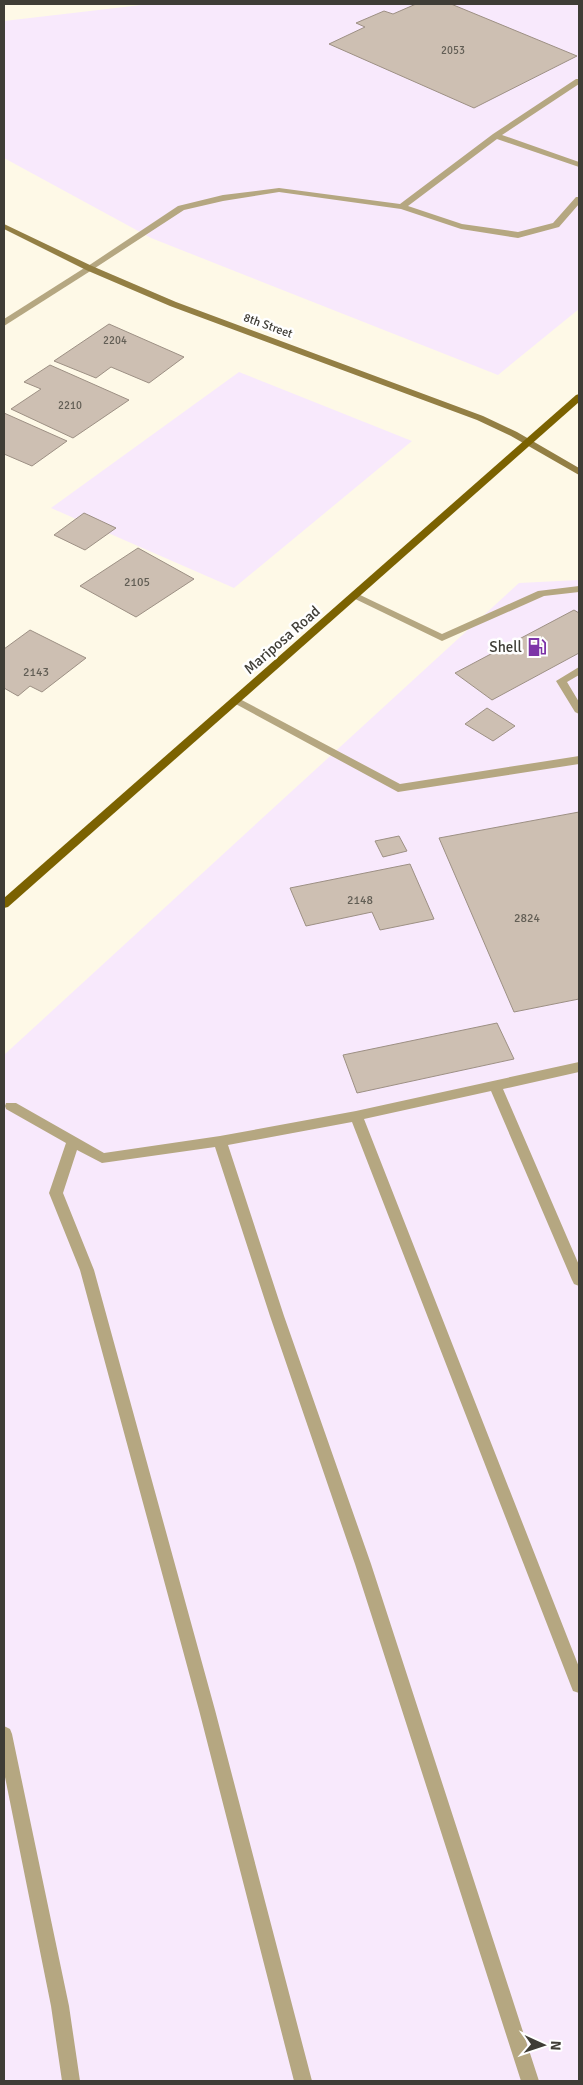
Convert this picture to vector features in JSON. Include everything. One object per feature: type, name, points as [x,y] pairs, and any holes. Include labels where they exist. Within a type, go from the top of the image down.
[{"type":"main road","name":"Mariposa Road","points":[[4,904],[579,397]]},
{"type":"street","points":[[402,206],[496,136],[579,82]]},
{"type":"street","points":[[496,136],[579,164]]},
{"type":"street","points":[[4,323],[181,208],[223,198],[279,190],[402,206],[461,226],[518,235],[556,225],[579,199]]},
{"type":"street","name":"8th Street","points":[[4,226],[89,268],[173,304],[445,405],[470,412],[527,441],[579,472]]},
{"type":"street","points":[[354,596],[442,638],[542,593],[579,589]]},
{"type":"street","points":[[579,670],[561,681],[579,710]]},
{"type":"street","points":[[236,700],[398,788],[579,760]]},
{"type":"street","points":[[6,1107],[102,1158],[220,1141],[356,1116],[579,1067]]},
{"type":"street","points":[[495,1085],[579,1280]]},
{"type":"street","points":[[356,1116],[579,1686]]},
{"type":"street","points":[[73,1141],[56,1193],[86,1270],[207,1710],[303,2081]]},
{"type":"street","points":[[220,1141],[277,1316],[366,1573],[530,2081]]},
{"type":"street","points":[[4,1734],[60,2006],[71,2081]]},
{"type":"shaded area","points":[[150,4],[579,4],[579,309],[498,375],[151,238],[4,158],[4,21]]},
{"type":"shaded area","points":[[239,372],[412,441],[234,588],[51,508]]},
{"type":"shaded area","points":[[579,580],[579,2081],[4,2081],[4,1055],[519,583]]},
{"type":"building","points":[[416,4],[451,4],[577,56],[474,108],[329,44],[365,27],[356,23],[384,11],[393,14]]},
{"type":"building","points":[[109,324],[184,357],[149,383],[111,367],[96,378],[54,361]]},
{"type":"building","points":[[50,365],[129,400],[73,438],[11,409],[41,389],[24,382]]},
{"type":"building","points":[[4,413],[67,441],[32,466],[4,454]]},
{"type":"building","points":[[84,513],[116,528],[85,550],[54,535]]},
{"type":"building","points":[[138,548],[194,579],[136,617],[80,586]]},
{"type":"building","points":[[574,610],[579,613],[579,653],[492,700],[455,673]]},
{"type":"building","points":[[30,630],[86,658],[42,692],[30,686],[18,696],[4,688],[4,649]]},
{"type":"building","points":[[487,708],[515,726],[493,741],[465,724]]},
{"type":"building","points":[[579,812],[579,999],[514,1012],[439,838]]},
{"type":"building","points":[[399,836],[407,851],[383,857],[375,841]]},
{"type":"building","points":[[410,864],[434,919],[380,930],[372,912],[306,926],[290,888]]},
{"type":"building","points":[[497,1023],[514,1059],[357,1093],[343,1055]]},
{"type":"place","name":"Shell","points":[[537,647]]}]
